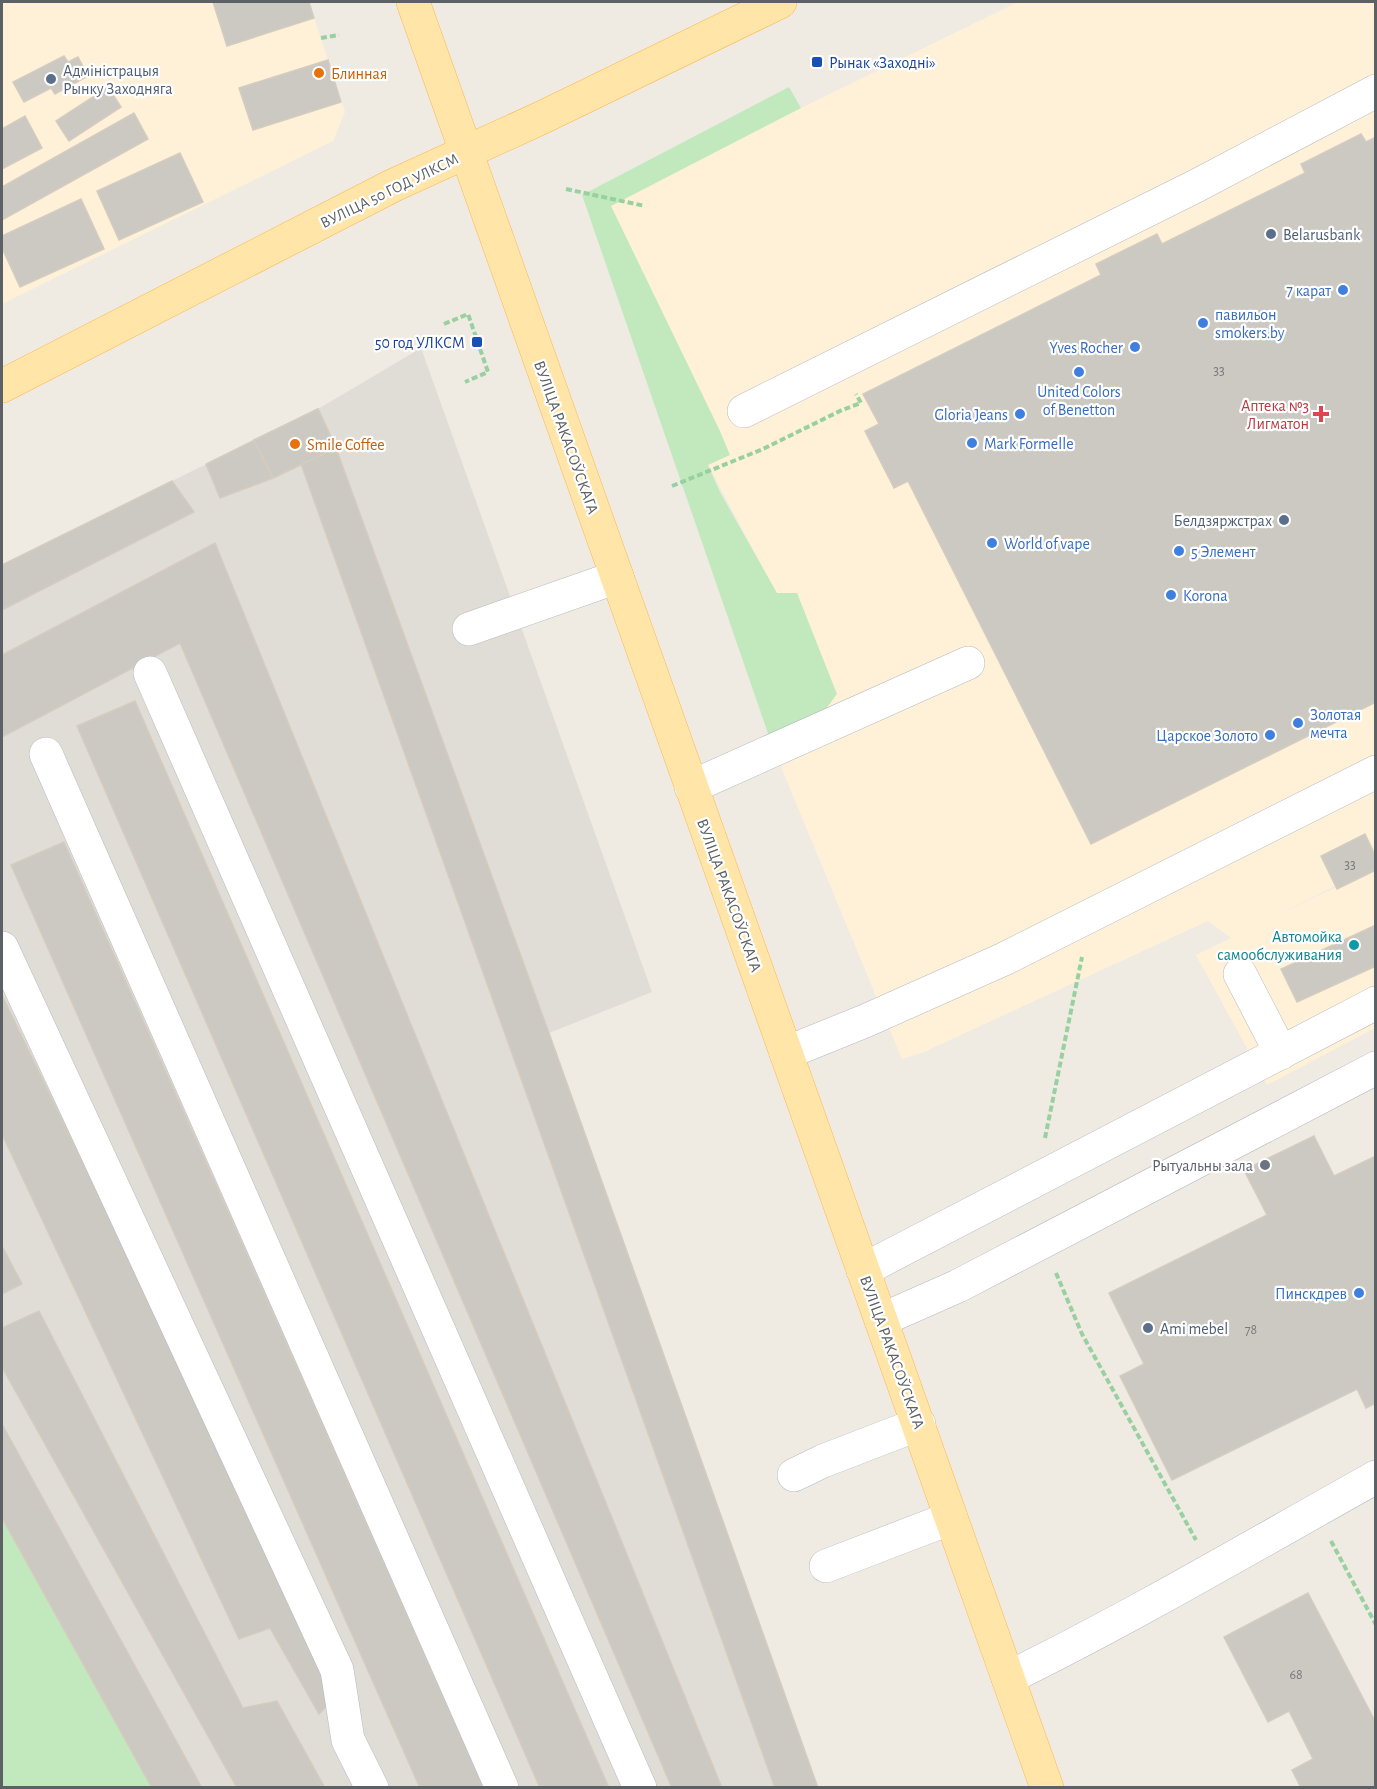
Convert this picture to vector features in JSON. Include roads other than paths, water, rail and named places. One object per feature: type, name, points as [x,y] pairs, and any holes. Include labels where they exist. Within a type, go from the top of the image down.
[{"type":"main road","name":"ВУЛІЦА РАКАСОЎСКАГА","points":[[413,2],[1047,1788]]},
{"type":"main road","name":"ВУЛІЦА 50 ГОД УЛКСМ","points":[[2,386],[394,186],[541,118],[780,2]]},
{"type":"lane","points":[[744,411],[1187,191],[1376,91]]},
{"type":"lane","points":[[469,629],[617,577]]},
{"type":"lane","points":[[691,787],[968,663]]},
{"type":"lane","points":[[150,673],[640,1788]]},
{"type":"lane","points":[[46,754],[502,1788]]},
{"type":"lane","points":[[786,1053],[865,1021],[1004,959],[1376,772]]},
{"type":"lane","points":[[2,948],[337,1670],[348,1740],[372,1788]]},
{"type":"lane","points":[[1240,974],[1281,1053]]},
{"type":"lane","points":[[863,1270],[1376,1003]]},
{"type":"lane","points":[[881,1320],[968,1281],[1376,1068]]},
{"type":"lane","points":[[794,1475],[823,1461],[918,1424]]},
{"type":"lane","points":[[1008,1678],[1081,1642],[1376,1477]]},
{"type":"lane","points":[[826,1566],[951,1518]]},
{"type":"place","name":"Рынак «Заходні»","points":[[817,62]]},
{"type":"place","name":"Блинная","points":[[319,73]]},
{"type":"place","name":"Адміністрацыя Рынку Заходняга","points":[[51,79]]},
{"type":"place","name":"Belarusbank","points":[[1271,234]]},
{"type":"place","name":"7 карат","points":[[1343,290]]},
{"type":"place","name":"павильон smokers.by","points":[[1203,323]]},
{"type":"place","name":"50 год УЛКСМ","points":[[477,342]]},
{"type":"place","name":"Yves Rocher","points":[[1135,347]]},
{"type":"place","name":"United Colors of Benetton","points":[[1079,372]]},
{"type":"place","name":"Gloria Jeans","points":[[1020,414]]},
{"type":"place","name":"Аптека №3 Лигматон","points":[[1321,414]]},
{"type":"place","name":"Mark Formelle","points":[[972,443]]},
{"type":"place","name":"Smile Coffee","points":[[295,444]]},
{"type":"place","name":"Белдзяржстрах","points":[[1284,520]]},
{"type":"place","name":"World of vape","points":[[992,543]]},
{"type":"place","name":"5 Элемент","points":[[1179,551]]},
{"type":"place","name":"Korona","points":[[1171,595]]},
{"type":"place","name":"Золотая мечта","points":[[1298,723]]},
{"type":"place","name":"Царское Золото","points":[[1270,735]]},
{"type":"place","name":"Автомойка самообслуживания","points":[[1354,945]]},
{"type":"place","name":"Рытуальны зала","points":[[1265,1165]]},
{"type":"place","name":"Пинскдрев","points":[[1359,1293]]},
{"type":"place","name":"Ami mebel","points":[[1148,1328]]}]
